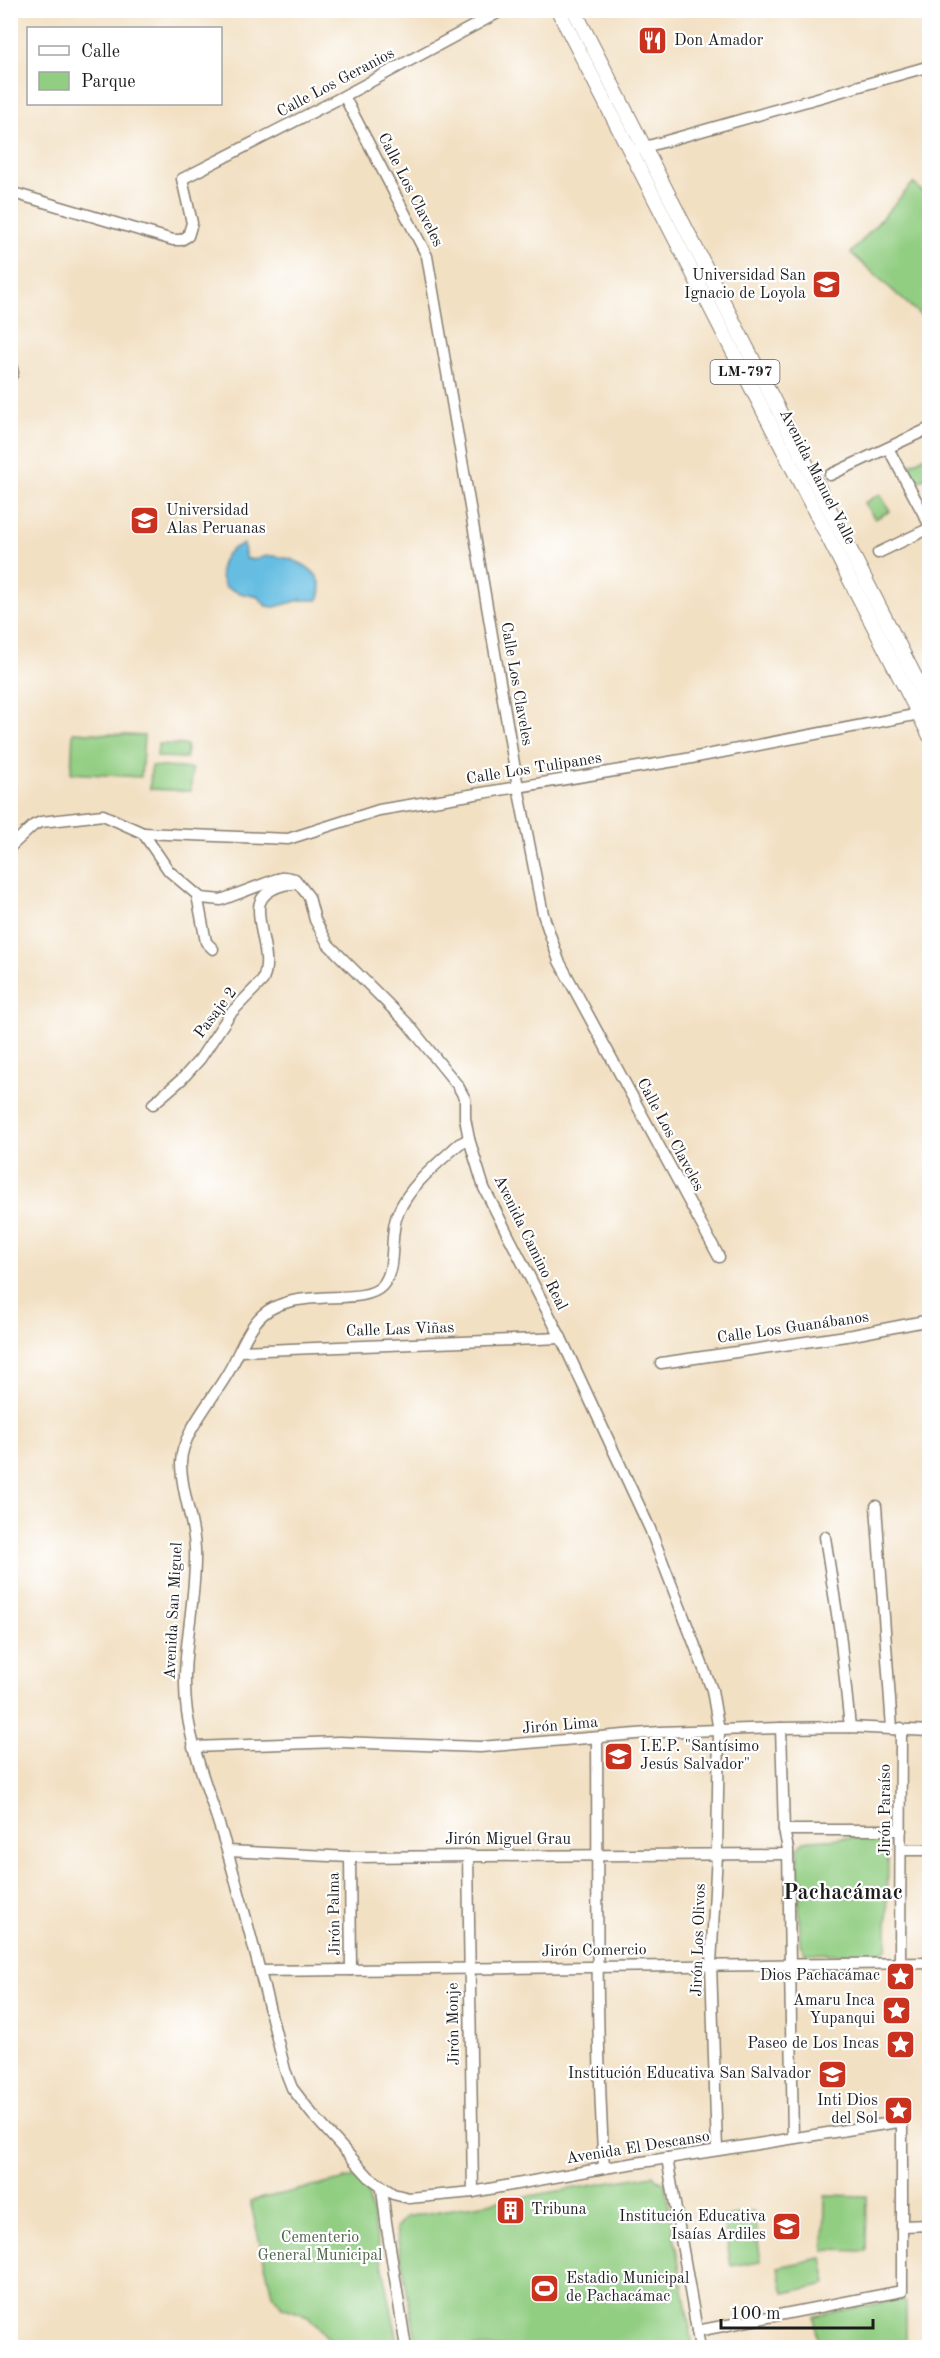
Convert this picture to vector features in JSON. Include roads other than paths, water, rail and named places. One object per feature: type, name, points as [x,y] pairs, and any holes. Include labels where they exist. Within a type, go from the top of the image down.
[{"type":"main road","name":"Avenida Manuel Valle","points":[[558,10],[637,149],[808,466],[926,711],[930,736]]},
{"type":"main road","name":"Avenida Manuel Valle","points":[[574,10],[637,149]]},
{"type":"street","name":"Calle Los Geranios","points":[[10,192],[173,240],[181,240],[188,236],[192,223],[182,179],[344,96],[503,10]]},
{"type":"street","points":[[637,149],[930,66]]},
{"type":"street","name":"Calle Los Claveles","points":[[344,96],[428,256],[518,787],[543,914],[560,961],[719,1257]]},
{"type":"street","points":[[10,359],[13,373],[10,378]]},
{"type":"street","points":[[830,476],[930,428]]},
{"type":"street","points":[[878,553],[930,527],[888,448]]},
{"type":"street","name":"Calle Los Tulipanes","points":[[143,832],[288,838],[379,810],[681,760],[926,711]]},
{"type":"street","points":[[10,847],[34,825],[48,820],[103,815],[143,832],[169,871],[197,895],[208,900],[221,900],[285,877],[295,879],[302,886]]},
{"type":"street","name":"Pasaje 2","points":[[153,1104],[182,1079],[200,1059],[230,1014],[263,980],[266,973],[265,942],[259,909],[260,902],[269,892],[282,885],[302,886]]},
{"type":"street","name":"Avenida Camino Real","points":[[302,886],[309,897],[315,920],[328,944],[408,1023],[458,1086],[465,1099],[465,1118],[469,1139],[483,1188],[561,1338],[650,1529],[712,1690],[719,1731]]},
{"type":"street","points":[[197,895],[206,942],[213,949]]},
{"type":"street","name":"Avenida San Miguel","points":[[382,2189],[319,2122],[292,2088],[285,2070],[228,1851],[193,1747],[184,1673],[196,1547],[181,1460],[187,1439],[256,1322],[274,1307],[306,1298],[360,1295],[378,1290],[388,1280],[397,1215],[412,1189],[459,1144],[469,1139]]},
{"type":"street","name":"Calle Los Guanábanos","points":[[661,1362],[853,1335],[930,1320]]},
{"type":"street","name":"Calle Las Viñas","points":[[240,1351],[561,1338]]},
{"type":"street","name":"Jirón Paraíso","points":[[876,1506],[896,1728],[901,1830],[900,1963]]},
{"type":"street","points":[[825,1537],[840,1633],[850,1727]]},
{"type":"street","name":"Jirón Lima","points":[[193,1747],[339,1742],[480,1747],[649,1733],[781,1728],[850,1727],[930,1731]]},
{"type":"street","points":[[781,1728],[784,1830],[788,1854],[794,2138]]},
{"type":"street","name":"Jirón Los Olivos","points":[[717,2150],[711,1964],[717,1854],[719,1731]]},
{"type":"street","points":[[597,1738],[597,1966],[604,2168]]},
{"type":"street","points":[[784,1830],[901,1830]]},
{"type":"street","points":[[901,1850],[930,1850]]},
{"type":"street","name":"Jirón Miguel Grau","points":[[228,1851],[350,1857],[788,1854]]},
{"type":"street","name":"Jirón Monje","points":[[468,1855],[473,2192]]},
{"type":"street","name":"Jirón Palma","points":[[350,1857],[351,1970]]},
{"type":"street","name":"Jirón Comercio","points":[[260,1971],[930,1963]]},
{"type":"street","name":"Avenida El Descanso","points":[[382,2189],[409,2198],[473,2192],[604,2168],[900,2123],[903,2126],[902,2226]]},
{"type":"street","points":[[667,2158],[700,2348]]},
{"type":"street","points":[[382,2189],[406,2348]]},
{"type":"street","points":[[697,2331],[902,2291],[902,2226],[930,2225]]},
{"type":"water","points":[[244,544],[245,558],[277,556],[306,566],[318,579],[321,588],[319,598],[300,600],[275,607],[266,606],[258,597],[225,587],[221,573],[223,561],[231,550]]},
{"type":"place","name":"Don Amador","points":[[653,41]]},
{"type":"place","name":"Universidad San Ignacio de Loyola","points":[[827,285]]},
{"type":"place","name":"Universidad Alas Peruanas","points":[[145,520]]},
{"type":"place","name":"I.E.P. \"Santísimo Jesús Salvador\"","points":[[619,1756]]},
{"type":"place","name":"Dios Pachacámac","points":[[901,1976]]},
{"type":"place","name":"Amaru Inca Yupanqui","points":[[896,2010]]},
{"type":"place","name":"Paseo de Los Incas","points":[[900,2044]]},
{"type":"place","name":"Institución Educativa San Salvador","points":[[832,2074]]},
{"type":"place","name":"Inti Dios del Sol","points":[[899,2110]]},
{"type":"place","name":"Tribuna","points":[[510,2210]]},
{"type":"place","name":"Institución Educativa Isaías Ardiles","points":[[787,2226]]},
{"type":"place","name":"Estadio Municipal de Pachacámac","points":[[545,2288]]},
{"type":"district","name":"Pachacámac","points":[[843,1893]]},
{"type":"park label","name":"Cementerio General Municipal","points":[[320,2247]]}]
